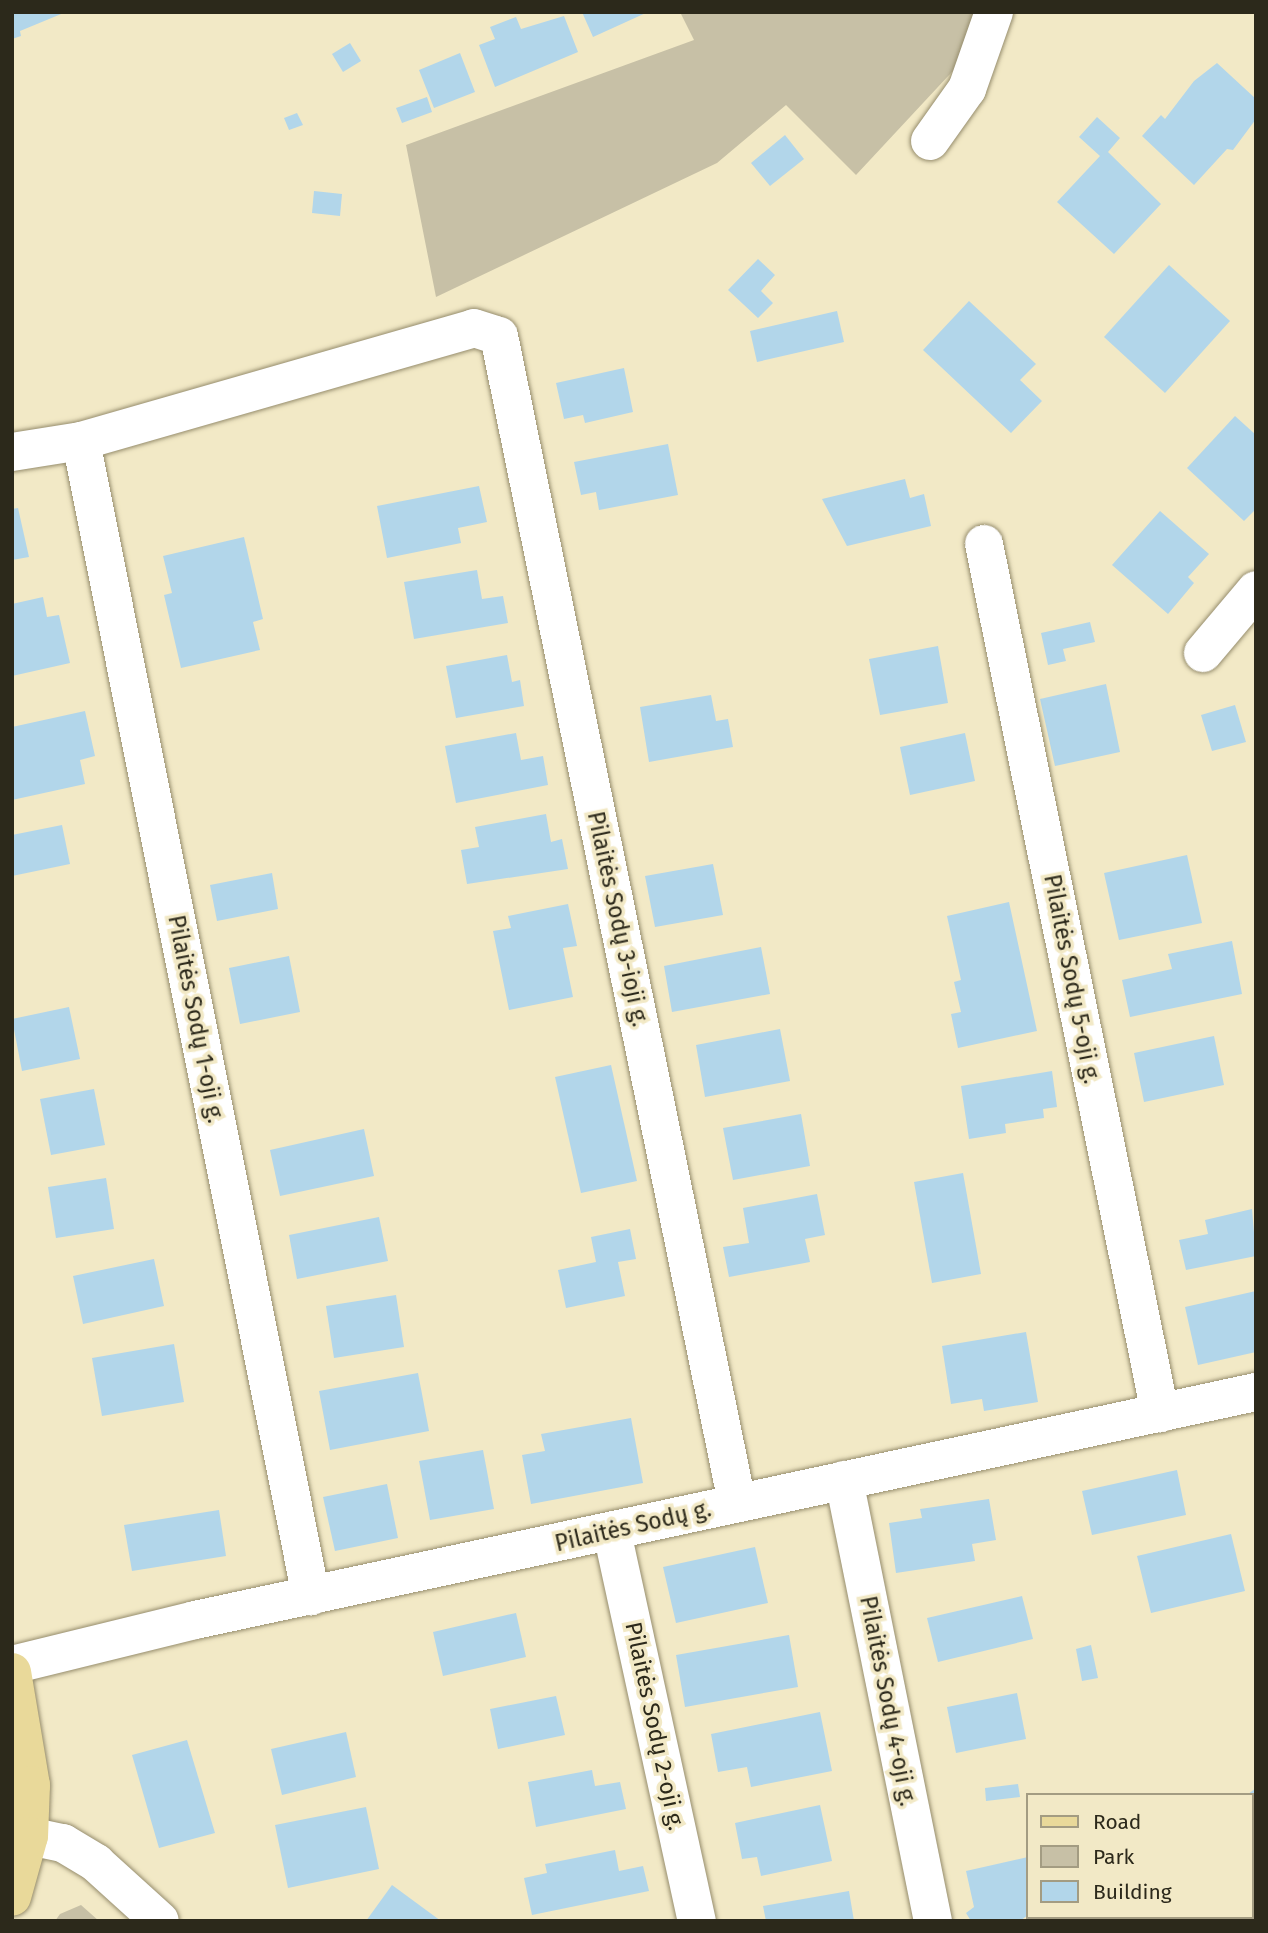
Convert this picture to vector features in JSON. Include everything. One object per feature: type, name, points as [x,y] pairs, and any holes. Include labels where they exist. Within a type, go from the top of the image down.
[{"type":"main road","points":[[12,1672],[31,1785],[29,1836],[12,1897]]},
{"type":"street","points":[[930,141],[967,89],[994,12]]},
{"type":"street","name":"Pilaitės Sodų 3-ioji g.","points":[[81,441],[474,328],[499,336],[737,1503]]},
{"type":"street","points":[[12,452],[81,441]]},
{"type":"street","name":"Pilaitės Sodų 1-oji g.","points":[[81,441],[311,1596]]},
{"type":"street","name":"Pilaitės Sodų 5-oji g.","points":[[984,544],[1160,1413]]},
{"type":"street","points":[[1203,653],[1256,590]]},
{"type":"street","name":"Pilaitės Sodų g.","points":[[12,1665],[311,1596],[737,1503],[1160,1413],[1255,1396]]},
{"type":"street","name":"Pilaitės Sodų 4-oji g.","points":[[845,1480],[933,1921]]},
{"type":"street","name":"Pilaitės Sodų 2-oji g.","points":[[612,1532],[698,1921]]},
{"type":"street","points":[[29,1836],[63,1843],[96,1863],[160,1921]]},
{"type":"green space","points":[[680,12],[974,12],[964,59],[856,175],[786,105],[717,163],[436,297],[406,145],[694,40]]},
{"type":"green space","points":[[81,1905],[99,1921],[55,1921],[60,1914]]},
{"type":"building","points":[[12,12],[66,12],[20,31],[21,36],[12,39]]},
{"type":"building","points":[[582,12],[648,12],[593,37]]},
{"type":"building","points":[[564,16],[578,52],[495,87],[479,45],[495,39],[490,27],[516,17],[521,29]]},
{"type":"building","points":[[350,43],[361,61],[343,72],[332,54]]},
{"type":"building","points":[[460,53],[475,92],[434,108],[419,70]]},
{"type":"building","points":[[1217,63],[1256,99],[1256,119],[1233,150],[1227,149],[1194,185],[1142,136],[1161,115],[1165,119],[1194,81]]},
{"type":"building","points":[[427,97],[432,112],[402,123],[396,108]]},
{"type":"building","points":[[297,113],[303,125],[289,130],[284,118]]},
{"type":"building","points":[[1097,117],[1120,138],[1108,152],[1161,204],[1114,254],[1057,202],[1100,156],[1079,137]]},
{"type":"building","points":[[785,135],[804,159],[770,186],[751,163]]},
{"type":"building","points":[[314,191],[342,194],[340,216],[312,213]]},
{"type":"building","points":[[758,259],[775,275],[761,291],[773,303],[758,318],[728,290]]},
{"type":"building","points":[[1169,265],[1230,321],[1165,393],[1104,337]]},
{"type":"building","points":[[969,301],[1036,364],[1020,380],[1042,401],[1011,433],[923,350]]},
{"type":"building","points":[[837,311],[844,342],[757,362],[750,331]]},
{"type":"building","points":[[624,368],[633,412],[585,423],[583,415],[564,419],[556,383]]},
{"type":"building","points":[[1235,416],[1256,435],[1256,509],[1244,521],[1187,468]]},
{"type":"building","points":[[668,444],[678,495],[599,510],[596,492],[581,495],[574,462]]},
{"type":"building","points":[[905,479],[910,498],[924,494],[931,526],[847,546],[822,499]]},
{"type":"building","points":[[479,486],[487,522],[458,528],[461,543],[387,558],[377,506]]},
{"type":"building","points":[[18,508],[29,557],[12,560],[12,509]]},
{"type":"building","points":[[1160,511],[1209,554],[1188,577],[1194,583],[1168,614],[1112,565]]},
{"type":"building","points":[[244,537],[263,619],[253,622],[260,650],[181,668],[164,595],[172,593],[163,556]]},
{"type":"building","points":[[477,570],[482,599],[503,596],[508,623],[414,639],[404,582]]},
{"type":"building","points":[[43,597],[47,617],[59,615],[70,663],[12,676],[12,604]]},
{"type":"building","points":[[1090,622],[1095,642],[1063,649],[1066,661],[1048,665],[1041,633]]},
{"type":"building","points":[[938,646],[948,703],[880,715],[869,659]]},
{"type":"building","points":[[507,655],[512,682],[520,680],[524,706],[456,718],[446,666]]},
{"type":"building","points":[[1106,684],[1120,752],[1055,766],[1040,699]]},
{"type":"building","points":[[711,695],[716,721],[728,719],[733,747],[649,762],[640,707]]},
{"type":"building","points":[[1235,705],[1246,742],[1212,751],[1201,715]]},
{"type":"building","points":[[85,711],[95,756],[80,760],[85,784],[12,800],[12,727]]},
{"type":"building","points":[[516,733],[521,760],[543,756],[548,785],[456,803],[445,746]]},
{"type":"building","points":[[965,733],[975,781],[910,795],[900,747]]},
{"type":"building","points":[[546,814],[551,842],[562,839],[568,869],[467,884],[461,850],[479,847],[475,827]]},
{"type":"building","points":[[62,825],[70,864],[12,876],[12,835]]},
{"type":"building","points":[[1187,855],[1202,923],[1119,940],[1104,873]]},
{"type":"building","points":[[713,864],[723,915],[655,927],[645,876]]},
{"type":"building","points":[[272,873],[278,909],[217,921],[210,885]]},
{"type":"building","points":[[1009,902],[1037,1031],[958,1048],[951,1014],[961,1012],[954,982],[961,980],[947,916]]},
{"type":"building","points":[[568,904],[577,946],[563,948],[573,997],[509,1010],[493,931],[511,928],[508,916]]},
{"type":"building","points":[[1232,941],[1242,994],[1130,1017],[1122,980],[1172,969],[1168,954]]},
{"type":"building","points":[[761,947],[770,994],[672,1012],[664,966]]},
{"type":"building","points":[[289,956],[300,1012],[240,1024],[229,968]]},
{"type":"building","points":[[69,1007],[80,1059],[22,1071],[12,1019]]},
{"type":"building","points":[[780,1029],[790,1081],[705,1097],[696,1045]]},
{"type":"building","points":[[1214,1036],[1224,1085],[1144,1102],[1134,1053]]},
{"type":"building","points":[[611,1065],[637,1181],[581,1193],[555,1077]]},
{"type":"building","points":[[1052,1071],[1057,1107],[1043,1109],[1044,1118],[1005,1124],[1006,1133],[969,1139],[961,1086]]},
{"type":"building","points":[[94,1089],[105,1145],[51,1155],[40,1099]]},
{"type":"building","points":[[801,1114],[810,1166],[733,1180],[723,1128]]},
{"type":"building","points":[[364,1129],[374,1176],[280,1196],[270,1150]]},
{"type":"building","points":[[963,1173],[981,1274],[932,1283],[914,1182]]},
{"type":"building","points":[[106,1178],[114,1229],[56,1238],[48,1187]]},
{"type":"building","points":[[817,1194],[825,1235],[805,1239],[810,1262],[729,1277],[723,1247],[749,1243],[743,1208]]},
{"type":"building","points":[[1252,1209],[1256,1256],[1186,1270],[1179,1240],[1208,1234],[1205,1220]]},
{"type":"building","points":[[379,1217],[388,1261],[297,1279],[289,1235]]},
{"type":"building","points":[[630,1229],[636,1259],[618,1262],[625,1296],[566,1308],[558,1270],[596,1262],[591,1237]]},
{"type":"building","points":[[154,1259],[164,1306],[83,1324],[73,1276]]},
{"type":"building","points":[[1256,1291],[1256,1352],[1198,1365],[1185,1307]]},
{"type":"building","points":[[396,1295],[404,1347],[334,1358],[326,1306]]},
{"type":"building","points":[[1026,1332],[1038,1402],[984,1411],[982,1399],[951,1404],[942,1346]]},
{"type":"building","points":[[174,1344],[184,1402],[102,1416],[92,1358]]},
{"type":"building","points":[[418,1373],[429,1431],[330,1450],[319,1391]]},
{"type":"building","points":[[631,1418],[643,1483],[531,1504],[522,1455],[545,1451],[541,1434]]},
{"type":"building","points":[[483,1450],[494,1509],[430,1520],[419,1461]]},
{"type":"building","points":[[1177,1470],[1186,1515],[1092,1535],[1082,1491]]},
{"type":"building","points":[[387,1484],[398,1538],[335,1551],[323,1497]]},
{"type":"building","points":[[989,1499],[996,1540],[972,1544],[975,1561],[896,1573],[889,1523],[922,1518],[920,1509]]},
{"type":"building","points":[[219,1510],[226,1556],[132,1571],[124,1525]]},
{"type":"building","points":[[1231,1534],[1245,1591],[1151,1613],[1137,1556]]},
{"type":"building","points":[[755,1547],[768,1603],[676,1623],[663,1567]]},
{"type":"building","points":[[1022,1596],[1033,1639],[938,1662],[927,1618]]},
{"type":"building","points":[[516,1613],[526,1657],[443,1676],[433,1632]]},
{"type":"building","points":[[789,1635],[798,1687],[685,1707],[676,1655]]},
{"type":"building","points":[[1091,1645],[1098,1678],[1082,1681],[1076,1649]]},
{"type":"building","points":[[1017,1693],[1026,1739],[956,1753],[947,1707]]},
{"type":"building","points":[[556,1696],[565,1735],[498,1749],[490,1709]]},
{"type":"building","points":[[820,1712],[832,1771],[751,1787],[747,1767],[718,1772],[711,1734]]},
{"type":"building","points":[[346,1732],[356,1777],[282,1795],[271,1749]]},
{"type":"building","points":[[187,1740],[215,1833],[159,1848],[132,1755]]},
{"type":"building","points":[[592,1770],[595,1786],[620,1782],[626,1809],[536,1827],[528,1782]]},
{"type":"building","points":[[1018,1784],[1020,1797],[986,1801],[985,1788]]},
{"type":"building","points":[[1256,1788],[1256,1861],[1254,1793],[1250,1793]]},
{"type":"building","points":[[820,1805],[832,1861],[761,1876],[757,1857],[742,1859],[735,1823]]},
{"type":"building","points":[[366,1807],[379,1869],[288,1888],[275,1825]]},
{"type":"building","points":[[615,1850],[619,1871],[643,1866],[649,1891],[532,1915],[524,1878],[547,1873],[545,1864]]},
{"type":"building","points":[[1026,1857],[1026,1916],[1020,1921],[971,1921],[966,1913],[974,1907],[966,1871]]},
{"type":"building","points":[[392,1885],[441,1921],[366,1921]]},
{"type":"building","points":[[849,1891],[854,1921],[766,1921],[763,1906]]},
{"type":"building","points":[[1118,1919],[1120,1921],[1087,1921]]}]
